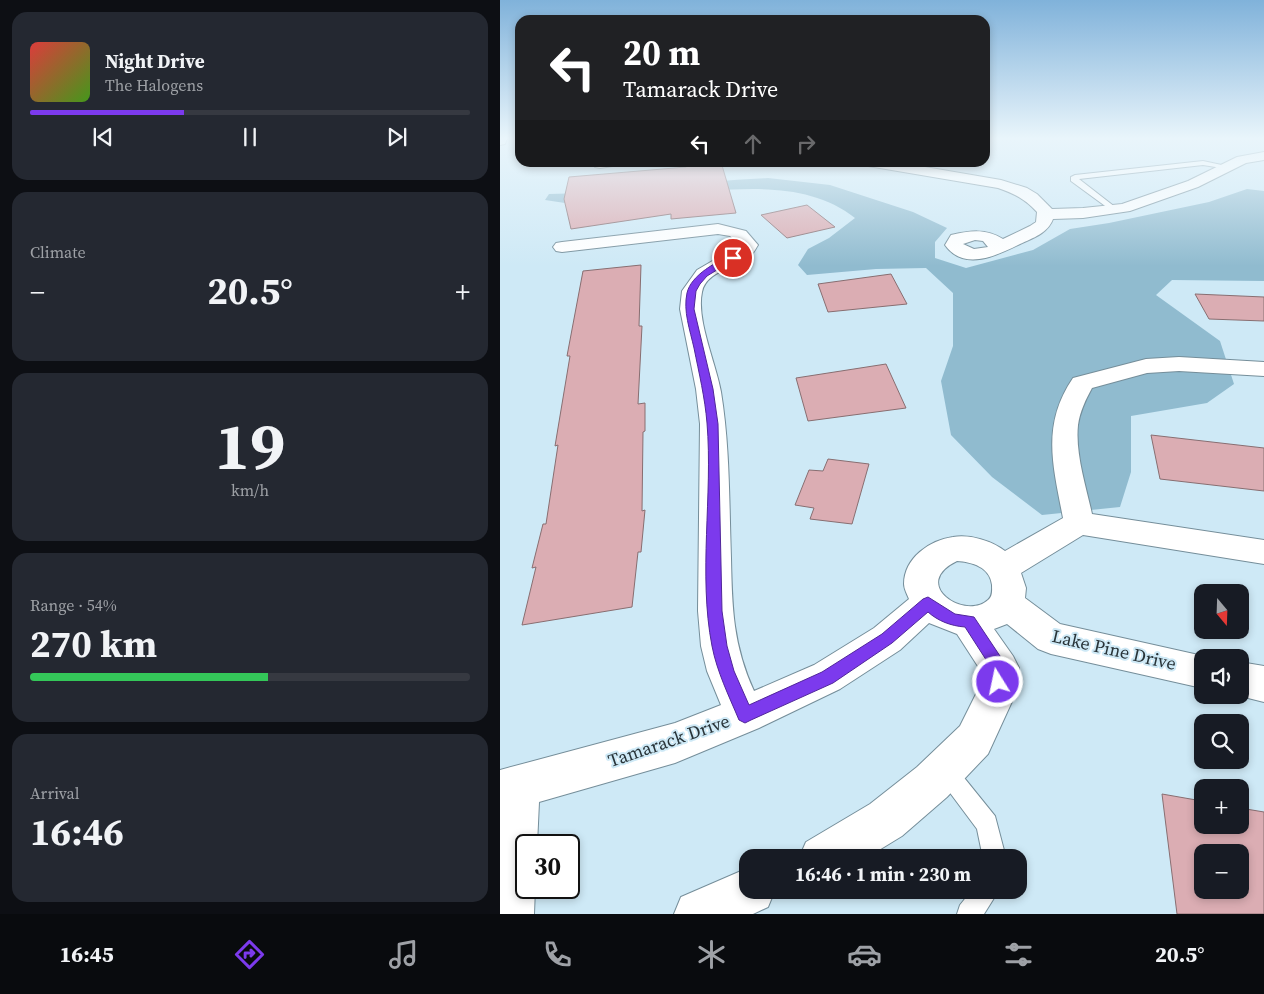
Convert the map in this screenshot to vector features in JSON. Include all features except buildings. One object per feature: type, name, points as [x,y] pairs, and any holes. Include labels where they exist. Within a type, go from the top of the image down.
[{"type":"street","points":[[981,181],[1001,184],[1022,191],[1041,206],[1045,214],[1043,224],[1036,230],[996,249]]},
{"type":"street","points":[[1045,214],[1083,213],[1124,208],[1200,181]]},
{"type":"street","points":[[562,247],[718,229],[734,231],[743,237],[749,245],[745,250],[704,274],[692,291],[690,309],[708,389],[713,424],[715,611],[718,637],[726,671],[745,715]]},
{"type":"street","points":[[1079,524],[1072,493],[1065,429],[1072,402],[1082,383],[1146,366],[1179,364],[1264,369]]},
{"type":"street","points":[[1002,568],[1079,524],[1264,552]]},
{"type":"street","points":[[953,549],[980,552],[993,559],[1002,568],[1009,579],[1010,592],[1006,603],[998,613],[985,619],[969,622],[953,620],[939,613],[928,603],[921,592],[920,580],[923,569],[930,560],[940,553],[953,549]]},
{"type":"street","name":"Tamarack Drive","points":[[509,790],[675,743],[745,715],[827,678],[887,638],[928,603]]},
{"type":"street","name":"Lake Pine Drive","points":[[1006,603],[1050,638],[1194,669]]},
{"type":"street","points":[[837,849],[886,820],[945,769],[974,740],[996,696],[1000,668],[969,622]]},
{"type":"street","points":[[1249,681],[1264,684]]},
{"type":"street","points":[[509,790],[510,914]]},
{"type":"street","points":[[698,914],[739,895]]},
{"type":"lane","points":[[1076,181],[1112,209]]},
{"type":"lane","points":[[945,769],[987,824],[993,849]]},
{"type":"lane","points":[[969,914],[980,899]]},
{"type":"shaded area","points":[[792,181],[830,185],[913,212],[947,228],[935,242],[935,258],[966,268],[1033,250],[1070,229],[1109,223],[1209,202],[1247,189],[1264,191],[1264,281],[1172,280],[1156,295],[1220,341],[1234,384],[1207,403],[1131,416],[1131,472],[1120,507],[1042,515],[992,477],[951,435],[941,381],[953,346],[953,293],[926,268],[876,269],[807,275],[798,265],[808,249],[829,238],[855,218],[835,205],[813,196],[765,189],[740,189],[565,203],[545,200],[549,194],[604,192],[713,182]]},
{"type":"route","points":[[733,258],[704,274],[696,283],[692,291],[690,309],[708,389],[713,424],[715,611],[726,671],[745,715],[827,678],[887,638],[928,603],[939,613],[953,620],[969,622],[1000,668],[998,682]]}]
